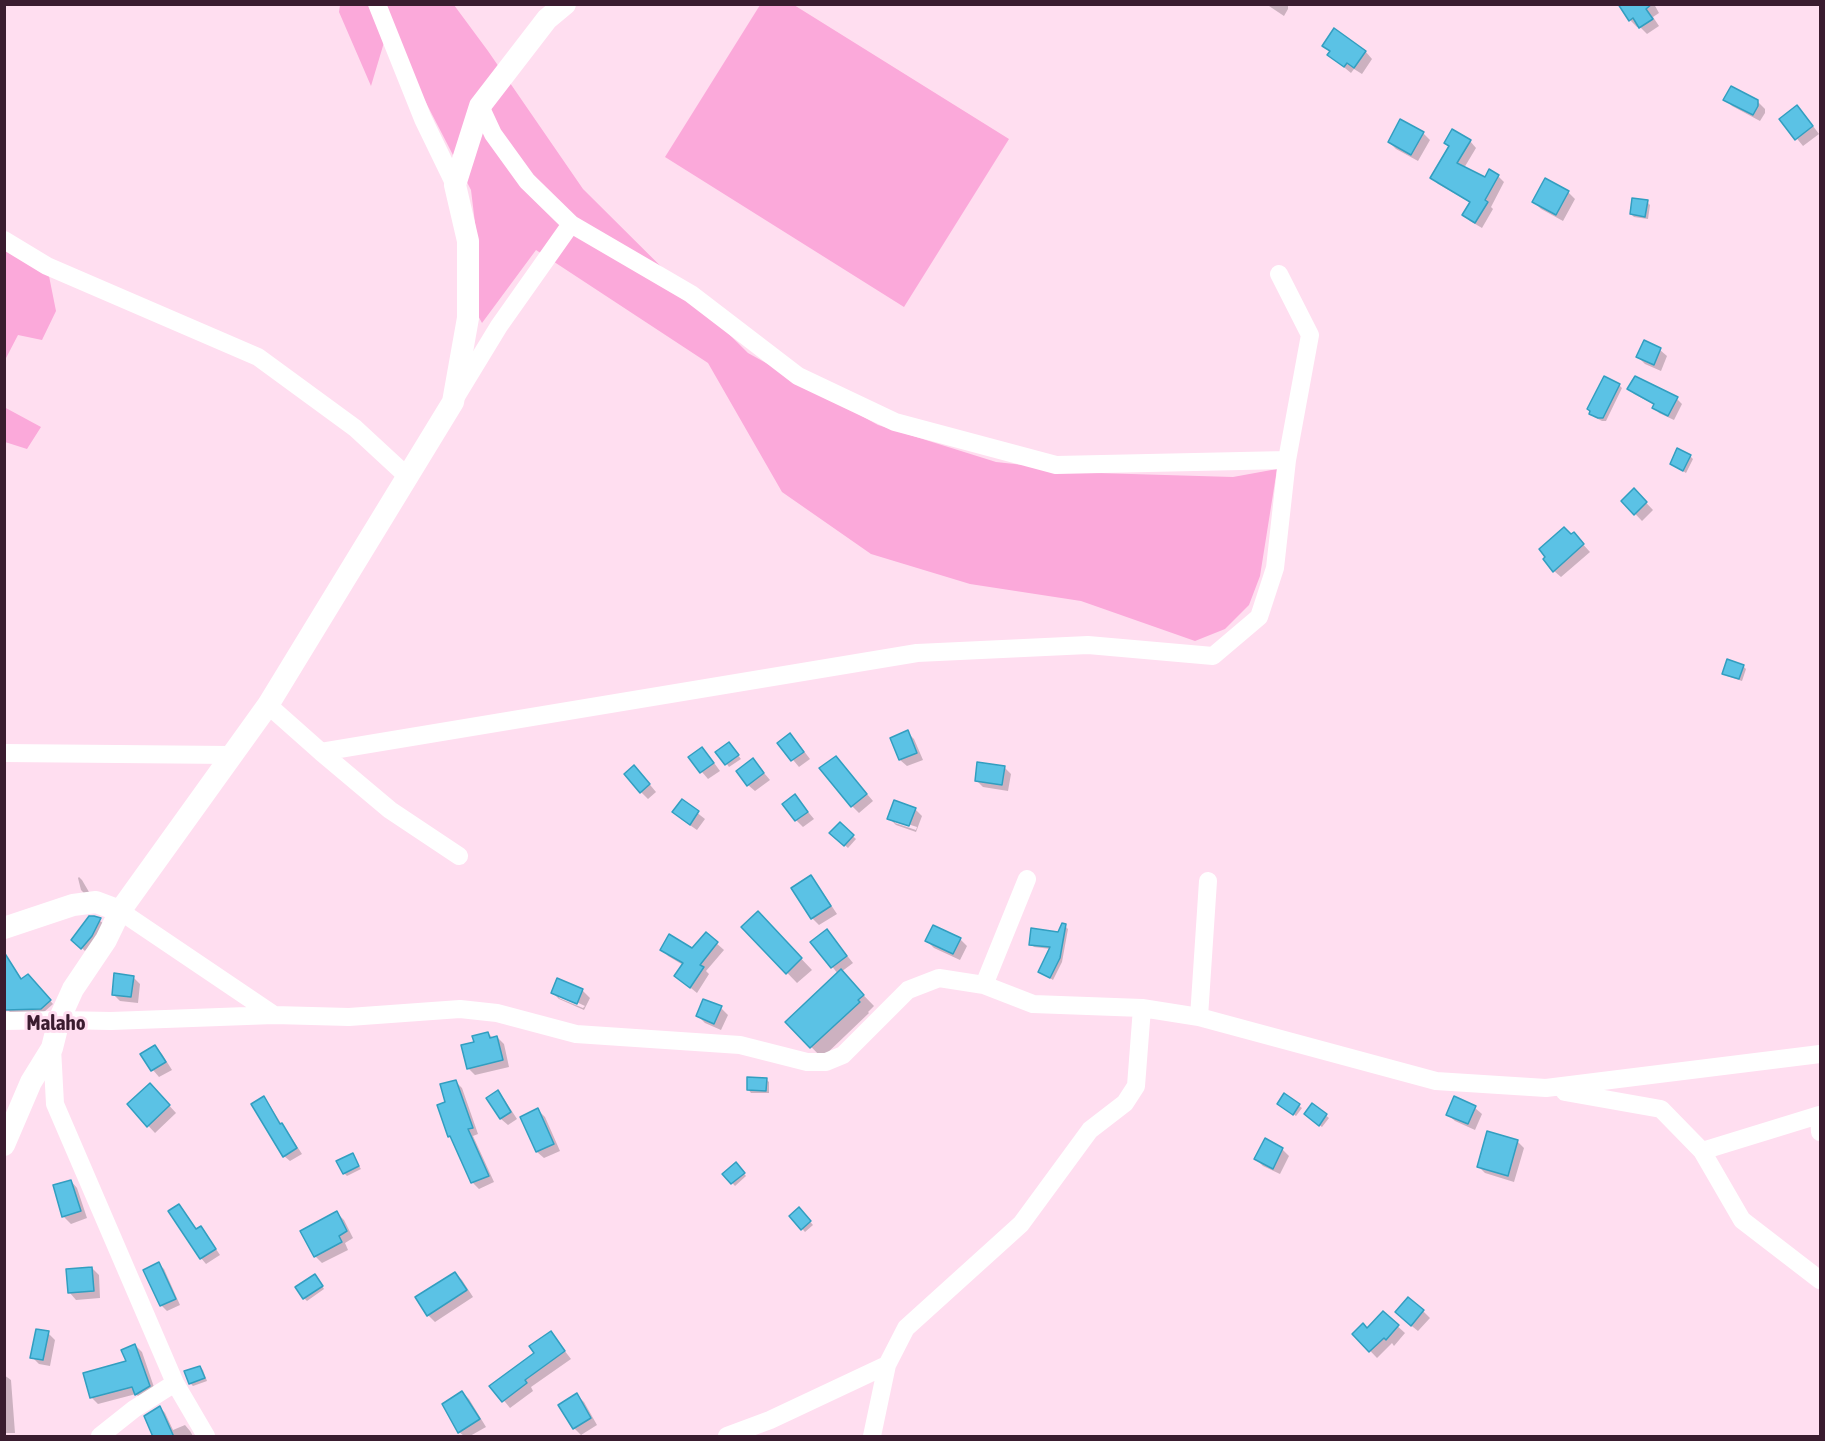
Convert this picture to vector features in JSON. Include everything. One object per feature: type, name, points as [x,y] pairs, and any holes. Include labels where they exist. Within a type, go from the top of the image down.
[{"type":"street","points":[[377,4],[423,119],[455,185],[468,241],[468,318],[453,402]]},
{"type":"street","points":[[455,185],[480,106],[547,19],[565,4]]},
{"type":"street","points":[[480,106],[493,134],[527,181],[571,224],[692,294],[798,376],[895,422],[1056,465],[1287,460]]},
{"type":"street","points":[[206,1437],[175,1383],[55,1104],[52,1048],[59,1020],[73,989],[106,940],[120,911],[268,705],[499,326],[571,224]]},
{"type":"street","points":[[4,240],[47,266],[258,357],[355,428],[408,477]]},
{"type":"street","points":[[321,752],[917,653],[1088,645],[1213,656],[1259,617],[1275,568],[1287,460],[1310,335],[1279,274]]},
{"type":"street","points":[[268,705],[390,810],[459,856]]},
{"type":"street","points":[[4,753],[231,755]]},
{"type":"street","points":[[984,986],[1027,879]]},
{"type":"street","points":[[1199,1017],[1208,881]]},
{"type":"street","points":[[4,928],[73,905],[96,902],[120,911],[274,1015]]},
{"type":"street","points":[[4,1021],[111,1021],[274,1015],[349,1017],[460,1009],[497,1013],[576,1034],[740,1046],[807,1062],[826,1062],[843,1055],[908,990],[939,978],[984,986],[1033,1004],[1142,1008],[1199,1017],[1436,1081],[1546,1088],[1661,1109],[1701,1151],[1742,1220],[1821,1280]]},
{"type":"street","points":[[872,1437],[887,1365],[906,1328],[1021,1224],[1090,1130],[1125,1103],[1136,1086],[1142,1008]]},
{"type":"street","points":[[4,1145],[31,1082],[52,1048]]},
{"type":"street","points":[[1546,1088],[1821,1054]]},
{"type":"street","points":[[1701,1151],[1819,1115],[1821,1132]]},
{"type":"street","points":[[727,1437],[770,1420],[887,1365]]},
{"type":"street","points":[[99,1437],[134,1409],[175,1383]]},
{"type":"shaded area","points":[[340,5],[454,5],[583,189],[748,353],[878,425],[996,462],[1097,473],[1233,477],[1277,469],[1260,576],[1249,605],[1225,629],[1195,641],[1081,601],[970,584],[871,554],[782,492],[708,363],[536,250],[482,323],[475,310],[478,248],[471,190],[388,29],[371,86],[339,12]]},
{"type":"shaded area","points":[[760,5],[794,5],[1009,139],[904,307],[665,157]]},
{"type":"shaded area","points":[[5,240],[47,266],[56,311],[42,340],[18,335],[5,360]]},
{"type":"shaded area","points":[[4,407],[41,427],[27,449],[5,442]]},
{"type":"building","points":[[1618,4],[1652,4],[1646,9],[1653,19],[1639,28],[1633,18],[1629,21]]},
{"type":"building","points":[[1334,28],[1366,51],[1354,68],[1347,63],[1344,67],[1327,55],[1330,51],[1322,46]]},
{"type":"building","points":[[1731,86],[1758,100],[1758,106],[1753,115],[1723,100]]},
{"type":"building","points":[[1797,105],[1813,126],[1795,140],[1779,119]]},
{"type":"building","points":[[1400,119],[1424,132],[1411,155],[1388,142]]},
{"type":"building","points":[[1452,129],[1471,140],[1457,163],[1485,177],[1489,169],[1499,175],[1485,200],[1488,202],[1475,223],[1462,215],[1470,202],[1430,178],[1449,146],[1444,143]]},
{"type":"building","points":[[1545,178],[1569,191],[1556,215],[1532,202]]},
{"type":"building","points":[[1632,198],[1648,200],[1645,217],[1630,214]]},
{"type":"building","points":[[1644,340],[1661,348],[1654,365],[1636,357]]},
{"type":"building","points":[[1604,376],[1620,384],[1603,418],[1598,418],[1589,414],[1590,411],[1587,409]]},
{"type":"building","points":[[1635,376],[1678,397],[1668,416],[1652,408],[1654,404],[1627,389]]},
{"type":"building","points":[[1677,448],[1691,455],[1683,471],[1670,464]]},
{"type":"building","points":[[1634,488],[1647,502],[1634,515],[1621,501]]},
{"type":"building","points":[[1564,527],[1571,534],[1574,532],[1584,544],[1553,572],[1539,549]]},
{"type":"building","points":[[1727,659],[1744,665],[1739,679],[1722,674]]},
{"type":"building","points":[[908,730],[917,753],[899,760],[890,738]]},
{"type":"building","points":[[790,733],[804,752],[791,761],[777,743]]},
{"type":"building","points":[[729,742],[739,755],[725,765],[715,752]]},
{"type":"building","points":[[702,747],[714,763],[700,773],[688,757]]},
{"type":"building","points":[[836,756],[867,794],[851,807],[819,768]]},
{"type":"building","points":[[753,758],[764,773],[747,786],[736,771]]},
{"type":"building","points":[[977,762],[1005,766],[1002,785],[975,781]]},
{"type":"building","points":[[634,765],[650,784],[640,793],[624,774]]},
{"type":"building","points":[[795,794],[808,812],[795,821],[782,804]]},
{"type":"building","points":[[682,799],[699,811],[690,825],[672,812]]},
{"type":"building","points":[[894,800],[916,808],[909,826],[887,819]]},
{"type":"building","points":[[840,822],[854,835],[844,846],[829,833]]},
{"type":"building","points":[[811,875],[831,906],[811,919],[791,888]]},
{"type":"building","points":[[758,911],[802,958],[786,974],[741,927]]},
{"type":"building","points":[[89,916],[101,918],[92,936],[81,949],[71,940]]},
{"type":"building","points":[[1062,923],[1066,924],[1060,958],[1050,978],[1038,972],[1050,947],[1029,945],[1031,928],[1058,932]]},
{"type":"building","points":[[933,925],[961,938],[953,954],[925,941]]},
{"type":"building","points":[[827,929],[847,956],[831,968],[810,942]]},
{"type":"building","points":[[706,932],[718,942],[700,965],[704,967],[690,988],[674,976],[683,963],[660,950],[669,934],[692,948]]},
{"type":"building","points":[[4,952],[21,979],[28,974],[51,1000],[41,1009],[5,1010]]},
{"type":"building","points":[[841,969],[864,995],[858,1000],[860,1002],[810,1048],[785,1022]]},
{"type":"building","points":[[114,973],[134,976],[131,997],[112,995]]},
{"type":"building","points":[[557,978],[583,989],[577,1004],[551,993]]},
{"type":"building","points":[[703,999],[722,1006],[714,1024],[696,1016]]},
{"type":"building","points":[[488,1032],[490,1038],[497,1036],[503,1060],[467,1069],[461,1045],[474,1042],[472,1036]]},
{"type":"building","points":[[155,1045],[166,1062],[151,1071],[140,1054]]},
{"type":"building","points":[[747,1077],[767,1078],[766,1091],[747,1090]]},
{"type":"building","points":[[456,1080],[473,1128],[468,1129],[489,1176],[471,1183],[450,1136],[448,1137],[437,1105],[445,1102],[440,1084]]},
{"type":"building","points":[[150,1083],[170,1105],[147,1127],[127,1104]]},
{"type":"building","points":[[498,1090],[511,1112],[500,1119],[486,1098]]},
{"type":"building","points":[[1284,1093],[1300,1104],[1293,1115],[1277,1104]]},
{"type":"building","points":[[264,1096],[297,1148],[283,1157],[251,1104]]},
{"type":"building","points":[[1454,1096],[1476,1106],[1468,1124],[1446,1115]]},
{"type":"building","points":[[1312,1103],[1327,1114],[1319,1126],[1304,1114]]},
{"type":"building","points":[[538,1108],[554,1144],[536,1152],[520,1117]]},
{"type":"building","points":[[1487,1131],[1518,1140],[1508,1176],[1477,1167]]},
{"type":"building","points":[[1265,1138],[1283,1148],[1273,1169],[1254,1159]]},
{"type":"building","points":[[353,1153],[359,1166],[343,1174],[336,1161]]},
{"type":"building","points":[[736,1162],[745,1173],[731,1184],[722,1174]]},
{"type":"building","points":[[71,1180],[81,1211],[62,1217],[53,1185]]},
{"type":"building","points":[[179,1204],[196,1229],[201,1226],[216,1249],[200,1259],[168,1211]]},
{"type":"building","points":[[799,1207],[811,1221],[801,1230],[789,1216]]},
{"type":"building","points":[[337,1211],[347,1231],[339,1236],[342,1242],[314,1257],[300,1231]]},
{"type":"building","points":[[159,1262],[176,1299],[160,1306],[143,1270]]},
{"type":"building","points":[[92,1267],[94,1291],[68,1293],[66,1269]]},
{"type":"building","points":[[455,1272],[467,1290],[427,1316],[415,1297]]},
{"type":"building","points":[[315,1274],[323,1286],[303,1299],[295,1287]]},
{"type":"building","points":[[1408,1297],[1424,1310],[1411,1326],[1395,1312]]},
{"type":"building","points":[[1383,1311],[1399,1325],[1386,1340],[1384,1338],[1369,1352],[1352,1334],[1363,1323],[1367,1328]]},
{"type":"building","points":[[36,1329],[49,1331],[43,1360],[30,1358]]},
{"type":"building","points":[[551,1331],[565,1351],[525,1380],[527,1383],[502,1402],[489,1386],[534,1353],[529,1346]]},
{"type":"building","points":[[135,1344],[150,1386],[135,1395],[132,1387],[90,1398],[83,1373],[126,1361],[121,1350]]},
{"type":"building","points":[[200,1366],[205,1378],[189,1384],[184,1371]]},
{"type":"building","points":[[462,1391],[480,1419],[458,1433],[442,1404]]},
{"type":"building","points":[[577,1393],[591,1418],[573,1429],[558,1405]]},
{"type":"building","points":[[160,1406],[174,1437],[153,1437],[144,1416]]},
{"type":"district","name":"Malaho","points":[[56,1023]]}]
